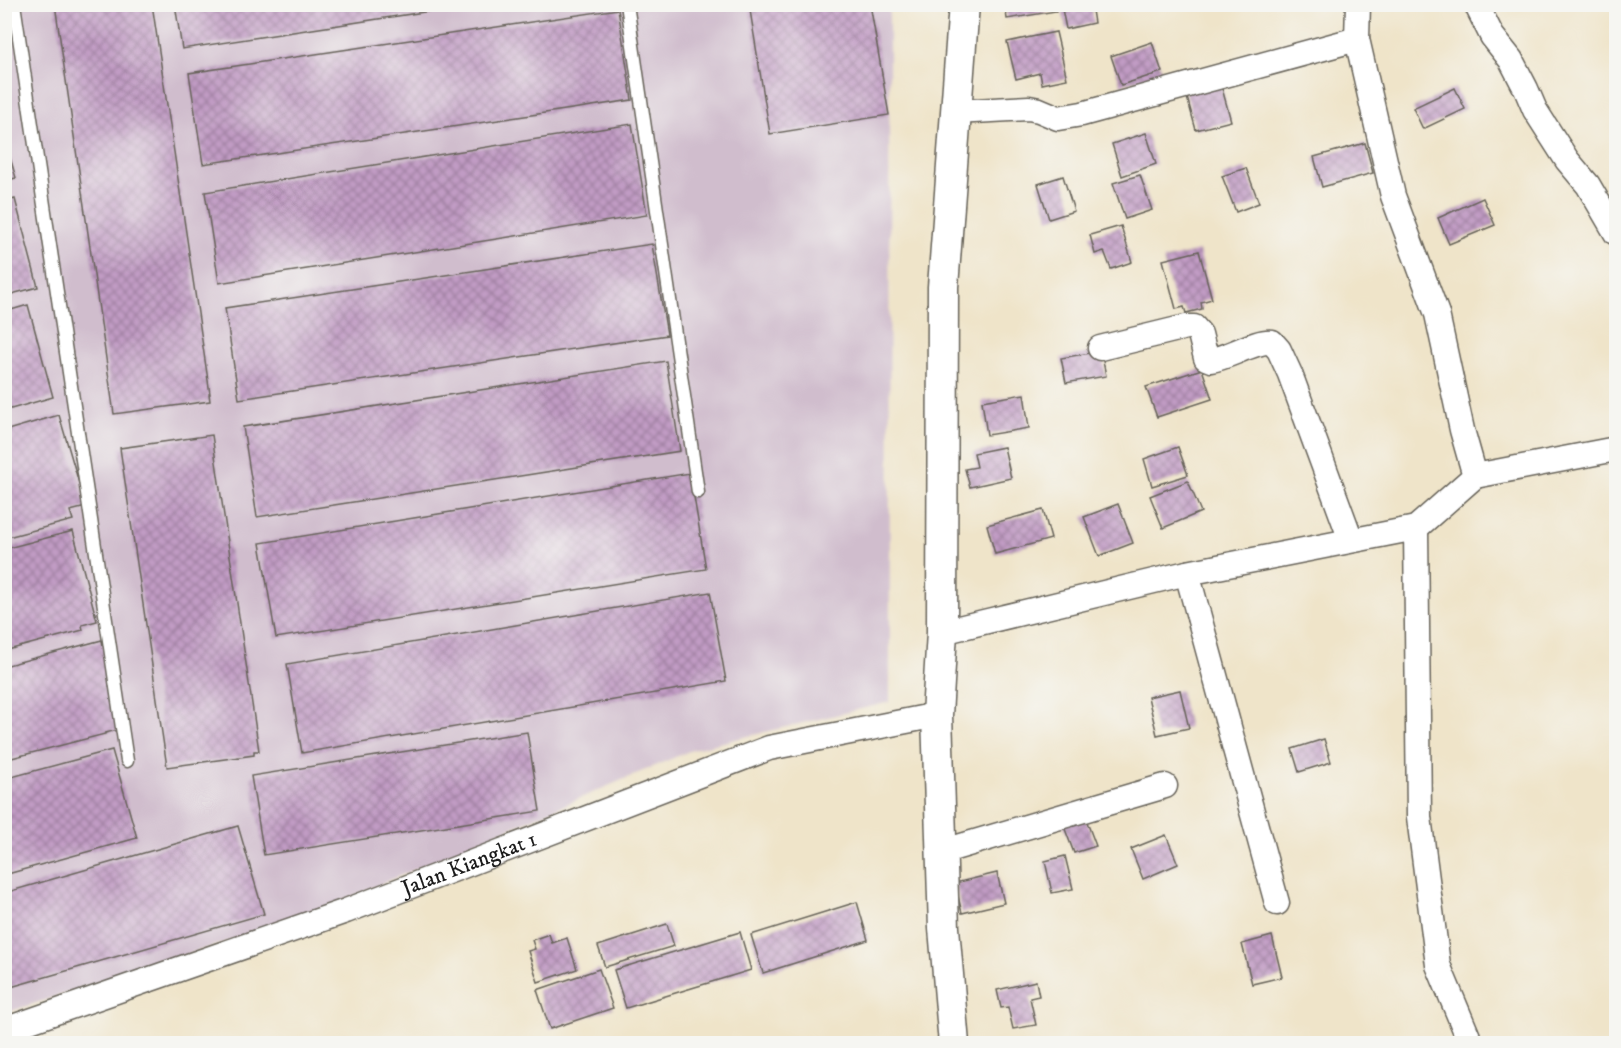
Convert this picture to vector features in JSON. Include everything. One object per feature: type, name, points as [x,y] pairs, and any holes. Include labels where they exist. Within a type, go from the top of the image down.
[{"type":"street","points":[[954,1044],[944,928],[937,715],[942,632],[943,287],[964,4]]},
{"type":"street","points":[[1358,4],[1357,39],[1393,196],[1437,314],[1462,430],[1475,476]]},
{"type":"street","points":[[1476,4],[1492,36],[1511,60],[1535,110],[1567,160],[1588,185],[1617,233]]},
{"type":"street","points":[[955,112],[1029,108],[1058,118],[1082,114],[1357,39]]},
{"type":"street","points":[[1100,348],[1186,327],[1194,327],[1200,334],[1206,358],[1211,360],[1227,357],[1265,341],[1272,342],[1279,350],[1290,374],[1352,540]]},
{"type":"street","points":[[942,632],[1187,573],[1416,528],[1475,476],[1617,449]]},
{"type":"street","points":[[1416,528],[1419,817],[1438,965],[1471,1044]]},
{"type":"street","points":[[1187,573],[1277,903]]},
{"type":"street","name":"Jalan Kiangkat 1","points":[[4,1030],[346,911],[769,748],[937,715]]},
{"type":"street","points":[[941,852],[1165,786]]},
{"type":"lane","points":[[14,4],[127,761]]},
{"type":"lane","points":[[627,4],[698,492]]},
{"type":"shaded area","points":[[5,5],[889,5],[890,702],[694,749],[307,916],[5,1013]]},
{"type":"building","points":[[55,4],[152,4],[210,401],[114,414]]},
{"type":"building","points":[[175,4],[463,4],[463,6],[182,49]]},
{"type":"building","points":[[749,4],[870,4],[889,115],[770,134]]},
{"type":"building","points":[[1005,4],[1055,4],[1056,11],[1007,19]]},
{"type":"building","points":[[1061,4],[1091,4],[1094,23],[1066,29]]},
{"type":"building","points":[[618,9],[632,100],[203,164],[189,73]]},
{"type":"building","points":[[1056,32],[1067,79],[1042,84],[1040,73],[1016,79],[1007,42]]},
{"type":"building","points":[[1152,42],[1162,72],[1121,85],[1111,56]]},
{"type":"building","points":[[1220,81],[1231,121],[1196,130],[1185,90]]},
{"type":"building","points":[[1455,88],[1465,109],[1423,129],[1413,108]]},
{"type":"building","points":[[632,124],[647,215],[219,283],[205,192]]},
{"type":"building","points":[[1146,133],[1156,164],[1122,176],[1112,144]]},
{"type":"building","points":[[4,137],[16,178],[4,181]]},
{"type":"building","points":[[1365,143],[1373,173],[1322,187],[1314,157]]},
{"type":"building","points":[[1246,168],[1259,203],[1236,212],[1222,176]]},
{"type":"building","points":[[1140,175],[1152,210],[1125,219],[1113,183]]},
{"type":"building","points":[[1063,176],[1074,211],[1049,219],[1038,184]]},
{"type":"building","points":[[1483,198],[1495,225],[1449,244],[1438,218]]},
{"type":"building","points":[[15,199],[38,287],[4,296],[4,202]]},
{"type":"building","points":[[1121,226],[1132,262],[1111,269],[1104,251],[1095,254],[1090,235]]},
{"type":"building","points":[[652,244],[667,335],[239,399],[225,308]]},
{"type":"building","points":[[1199,251],[1212,299],[1201,302],[1202,309],[1186,313],[1184,307],[1176,309],[1163,260]]},
{"type":"building","points":[[28,305],[53,397],[4,411],[4,312]]},
{"type":"building","points":[[1101,351],[1106,376],[1066,383],[1061,358]]},
{"type":"building","points":[[666,361],[680,451],[257,517],[243,427]]},
{"type":"building","points":[[1202,369],[1212,399],[1157,417],[1146,387]]},
{"type":"building","points":[[1024,394],[1029,428],[987,435],[982,401]]},
{"type":"building","points":[[59,415],[86,507],[70,511],[73,520],[4,538],[4,431]]},
{"type":"building","points":[[212,435],[259,751],[254,751],[254,755],[167,767],[120,448]]},
{"type":"building","points":[[1004,447],[1011,478],[970,487],[965,469],[977,467],[974,453]]},
{"type":"building","points":[[1178,447],[1188,475],[1152,486],[1144,459]]},
{"type":"building","points":[[690,473],[706,569],[276,638],[260,543]]},
{"type":"building","points":[[1188,481],[1201,512],[1163,528],[1150,496]]},
{"type":"building","points":[[1118,504],[1133,543],[1099,556],[1084,517]]},
{"type":"building","points":[[1043,510],[1051,539],[995,554],[987,525]]},
{"type":"building","points":[[73,531],[97,621],[82,625],[83,630],[4,651],[4,549]]},
{"type":"building","points":[[710,592],[726,681],[302,753],[287,664]]},
{"type":"building","points":[[102,640],[126,728],[4,760],[4,666]]},
{"type":"building","points":[[1180,690],[1189,728],[1157,735],[1148,697]]},
{"type":"building","points":[[527,732],[540,811],[264,855],[251,776]]},
{"type":"building","points":[[1324,739],[1331,762],[1299,772],[1292,749]]},
{"type":"building","points":[[112,750],[137,838],[4,875],[4,779]]},
{"type":"building","points":[[1084,814],[1096,846],[1074,853],[1062,821]]},
{"type":"building","points":[[238,826],[264,914],[4,989],[4,893]]},
{"type":"building","points":[[1166,835],[1178,864],[1143,879],[1131,849]]},
{"type":"building","points":[[1065,856],[1073,889],[1052,893],[1045,861]]},
{"type":"building","points":[[997,873],[1004,903],[962,913],[955,883]]},
{"type":"building","points":[[857,902],[868,940],[763,973],[751,935]]},
{"type":"building","points":[[667,924],[674,946],[605,967],[598,946]]},
{"type":"building","points":[[740,932],[751,970],[626,1008],[614,970]]},
{"type":"building","points":[[549,934],[552,943],[567,938],[577,969],[538,982],[528,951],[535,949],[532,940]]},
{"type":"building","points":[[1272,936],[1282,977],[1252,984],[1242,944]]},
{"type":"building","points":[[599,969],[613,1008],[550,1029],[537,990]]},
{"type":"building","points":[[1036,981],[1039,996],[1030,998],[1036,1025],[1013,1029],[1008,1007],[1001,1008],[997,990]]}]
